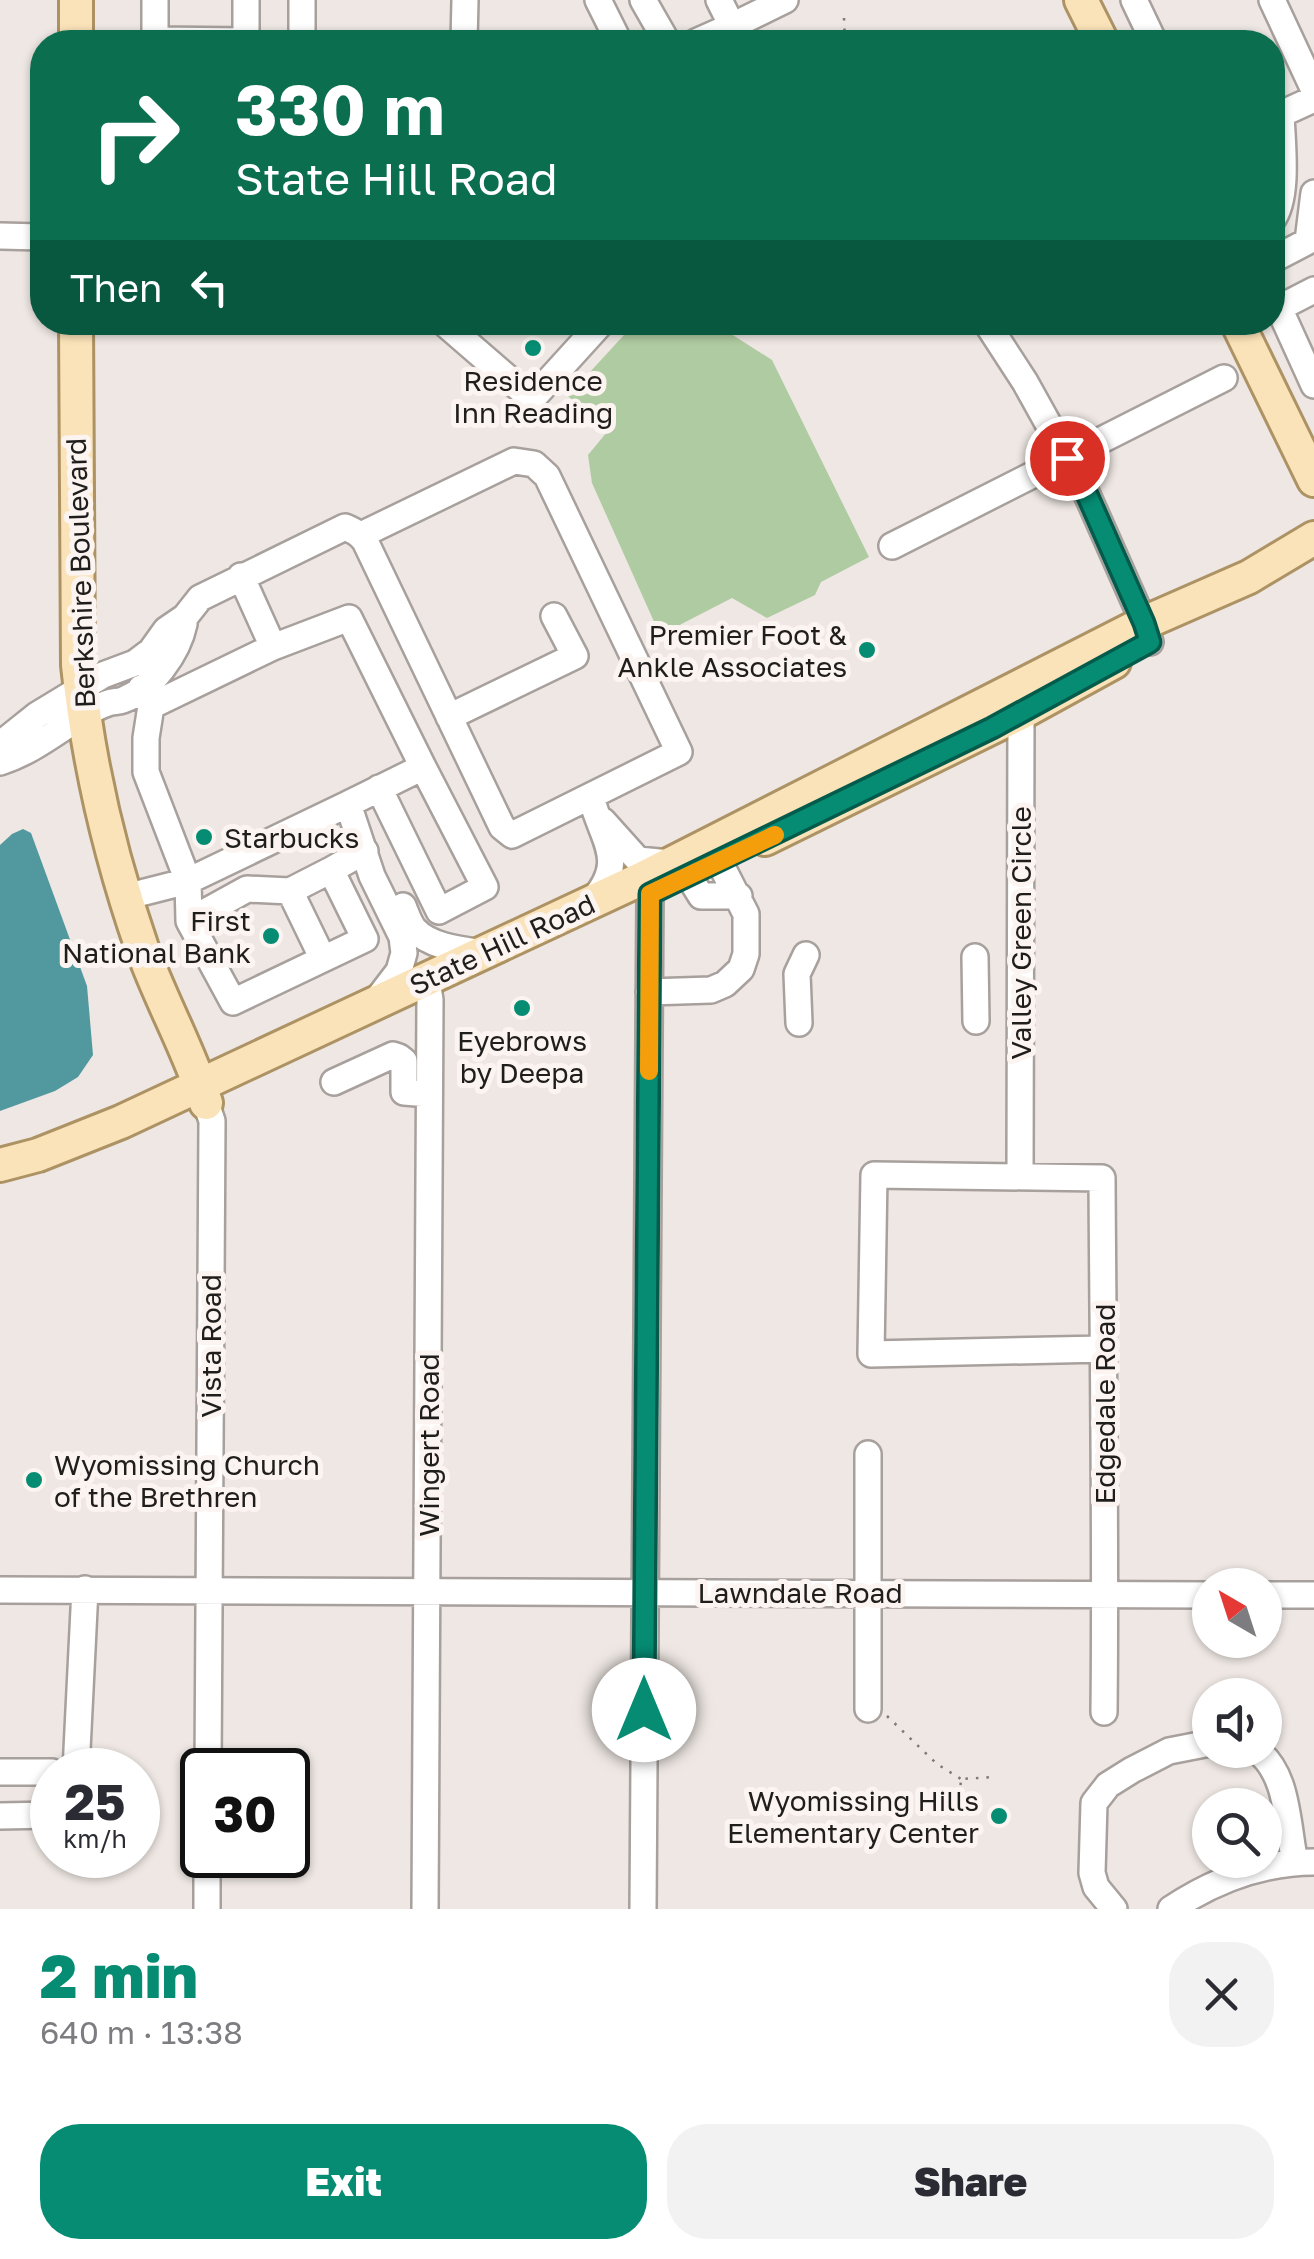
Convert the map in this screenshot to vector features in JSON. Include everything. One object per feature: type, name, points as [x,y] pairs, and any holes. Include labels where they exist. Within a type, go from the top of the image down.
[{"type":"main road","points":[[76,0],[76,30]]},
{"type":"main road","points":[[1081,0],[1096,30]]},
{"type":"main road","name":"Berkshire Boulevard","points":[[76,335],[77,601],[82,701],[101,804],[125,897],[157,986],[203,1094]]},
{"type":"main road","points":[[1245,335],[1305,439],[1314,480]]},
{"type":"main road","name":"State Hill Road","points":[[0,1182],[82,1158],[372,1005],[428,990],[484,953],[592,901],[718,861],[1147,633],[1314,538]]},
{"type":"main road","name":"State Hill Road","points":[[1147,633],[1198,622],[1314,565]]},
{"type":"main road","name":"State Hill Road","points":[[0,1165],[38,1155],[203,1094],[663,877],[1017,701]]},
{"type":"street","points":[[154,0],[155,30]]},
{"type":"street","points":[[246,0],[246,30]]},
{"type":"street","points":[[302,0],[302,30]]},
{"type":"street","points":[[464,30],[465,0]]},
{"type":"street","points":[[598,0],[614,30]]},
{"type":"street","points":[[643,0],[659,30]]},
{"type":"street","points":[[719,0],[732,26]]},
{"type":"street","points":[[723,30],[785,0]]},
{"type":"street","points":[[1134,0],[1148,30]]},
{"type":"street","points":[[1272,0],[1314,90]]},
{"type":"street","points":[[1285,113],[1314,99]]},
{"type":"street","points":[[1285,253],[1311,239],[1314,193]]},
{"type":"street","points":[[0,236],[30,237]]},
{"type":"street","points":[[1285,305],[1314,290]]},
{"type":"street","points":[[1285,319],[1314,385]]},
{"type":"street","points":[[458,335],[532,398],[590,335]]},
{"type":"street","points":[[994,335],[1085,490],[1147,633]]},
{"type":"street","points":[[892,546],[1224,378]]},
{"type":"street","points":[[0,762],[45,742],[103,675],[136,663],[200,598],[344,528],[361,535],[502,826],[512,835],[595,807],[679,752],[546,476],[534,464],[514,461],[361,535]]},
{"type":"street","points":[[241,576],[273,646]]},
{"type":"street","points":[[186,616],[181,636],[146,698],[146,772],[188,882],[189,922],[233,1002],[365,939],[331,870]]},
{"type":"street","points":[[450,717],[576,656],[554,616]]},
{"type":"street","points":[[0,751],[7,739],[37,715],[82,701],[107,703],[146,698],[348,618],[485,887],[439,911],[379,788]]},
{"type":"street","name":"Valley Green Circle","points":[[1017,701],[1020,1177]]},
{"type":"street","points":[[125,897],[188,882],[423,766]]},
{"type":"street","points":[[348,804],[372,876],[402,937],[404,953],[399,970],[372,1005]]},
{"type":"street","points":[[595,807],[638,860],[663,877],[701,896],[739,896]]},
{"type":"street","points":[[592,901],[606,886],[612,865],[595,807]]},
{"type":"street","points":[[189,922],[247,890],[290,891],[365,851]]},
{"type":"street","points":[[365,851],[385,869],[414,928],[424,937],[453,949],[484,953]]},
{"type":"street","points":[[649,992],[710,990],[725,984],[741,969],[746,954],[746,914],[718,861]]},
{"type":"street","points":[[643,1909],[649,992],[663,877]]},
{"type":"street","points":[[290,891],[323,959]]},
{"type":"street","points":[[799,1023],[797,974],[806,956]]},
{"type":"street","points":[[975,957],[976,1021]]},
{"type":"street","name":"Wingert Road","points":[[425,1909],[428,990]]},
{"type":"street","points":[[334,1082],[399,1056],[404,1061],[404,1092],[429,1094]]},
{"type":"street","name":"Vista Road","points":[[203,1094],[212,1121],[208,1748]]},
{"type":"street","points":[[1020,1177],[874,1175],[871,1354],[1103,1349]]},
{"type":"street","name":"Edgedale Road","points":[[1020,1177],[1102,1178],[1104,1712]]},
{"type":"street","points":[[868,1454],[868,1592],[876,1710]]},
{"type":"street","name":"Lawndale Road","points":[[0,1590],[1192,1595]]},
{"type":"street","points":[[77,1748],[85,1590]]},
{"type":"street","points":[[1282,1595],[1314,1595]]},
{"type":"street","points":[[1103,1906],[1092,1874],[1094,1803],[1108,1785],[1132,1770],[1169,1751],[1192,1747]]},
{"type":"street","points":[[1171,1909],[1222,1880],[1260,1866],[1304,1862],[1273,1768]]},
{"type":"street","points":[[0,1772],[30,1772]]},
{"type":"street","points":[[0,1816],[30,1815]]},
{"type":"street","points":[[207,1909],[208,1878]]},
{"type":"path","points":[[844,18],[844,30]]},
{"type":"path","points":[[876,1710],[937,1764],[961,1779],[995,1777]]},
{"type":"path","points":[[959,1806],[961,1779]]},
{"type":"green space","points":[[624,335],[733,335],[772,360],[869,557],[821,582],[815,595],[767,618],[732,598],[660,635],[592,483],[588,455],[607,432],[568,396]]},
{"type":"water","points":[[23,829],[31,833],[87,986],[93,1055],[78,1077],[55,1091],[0,1111],[0,845]]},
{"type":"slow traffic","points":[[649,1071],[650,894],[775,835]]},
{"type":"place","name":"Residence Inn Reading","points":[[533,348]]},
{"type":"place","name":"Premier Foot & Ankle Associates","points":[[867,650]]},
{"type":"place","name":"Starbucks","points":[[204,837]]},
{"type":"place","name":"First National Bank","points":[[271,936]]},
{"type":"place","name":"Eyebrows by Deepa","points":[[522,1008]]},
{"type":"place","name":"Wyomissing Church of the Brethren","points":[[34,1480]]},
{"type":"place","name":"Wyomissing Hills Elementary Center","points":[[999,1816]]},
{"type":"route","points":[[644,1710],[650,894],[992,728],[1150,642],[1085,490],[1067,458]]}]
